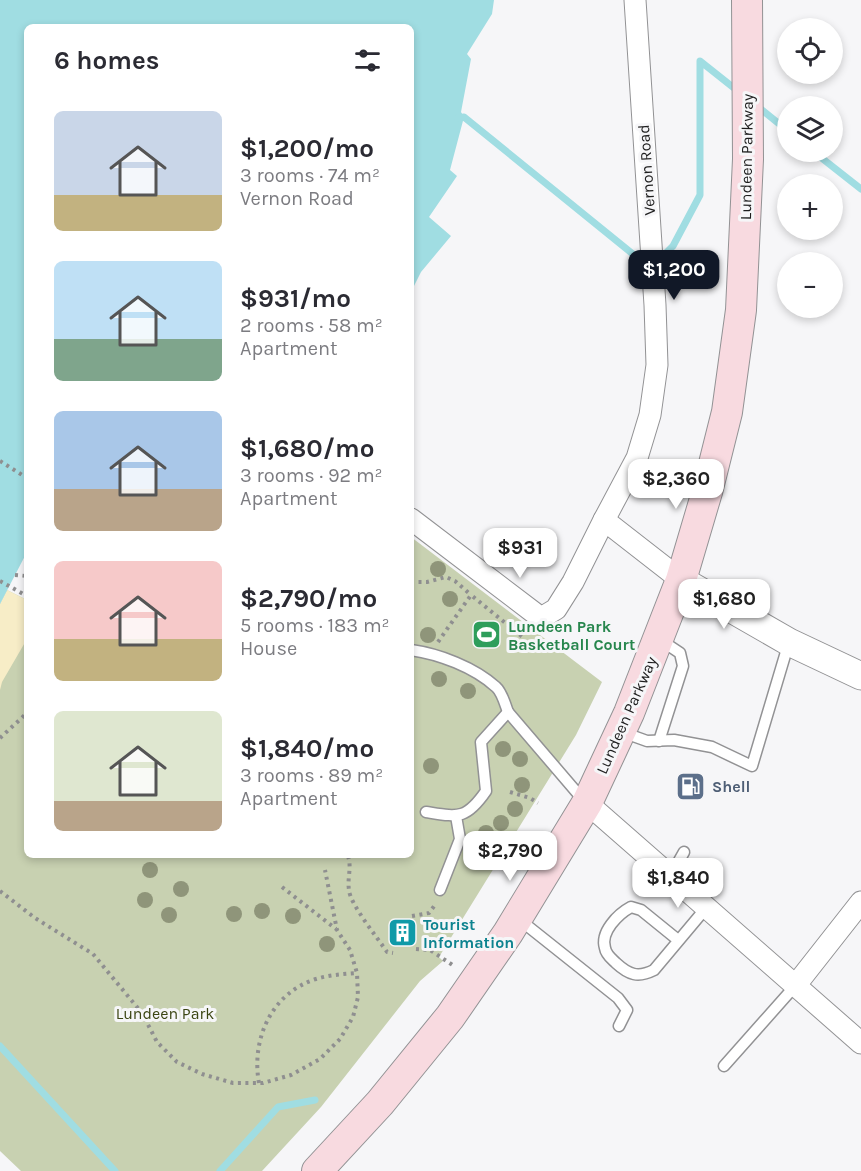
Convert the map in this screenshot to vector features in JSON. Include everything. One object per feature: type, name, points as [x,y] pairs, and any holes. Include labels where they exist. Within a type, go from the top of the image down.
[{"type":"main road","name":"Lundeen Parkway","points":[[317,1171],[380,1103],[450,1017],[517,918],[587,803],[621,731],[681,580],[707,492],[727,412],[741,310],[748,159],[747,0]]},
{"type":"street","name":"Vernon Road","points":[[414,521],[542,618],[556,609],[573,582],[638,458],[650,415],[657,364],[635,0]]},
{"type":"street","points":[[604,520],[681,580],[789,642],[861,676]]},
{"type":"street","points":[[587,803],[861,1043]]},
{"type":"street","points":[[795,986],[861,902]]},
{"type":"lane","points":[[659,638],[680,653],[683,666],[659,741]]},
{"type":"lane","points":[[621,731],[647,741],[674,740],[712,747],[752,766],[789,642]]},
{"type":"lane","points":[[414,650],[428,652],[469,669],[497,688],[508,712],[587,803]]},
{"type":"lane","points":[[426,812],[456,816],[476,806],[486,791],[481,742],[508,712]]},
{"type":"lane","points":[[440,890],[460,839],[456,816]]},
{"type":"lane","points":[[670,877],[684,852]]},
{"type":"lane","points":[[678,940],[641,910],[631,907],[621,912],[612,924],[605,936],[604,947],[608,956],[627,973],[641,975],[654,970],[706,908]]},
{"type":"lane","points":[[517,918],[618,998],[627,1010],[620,1026]]},
{"type":"lane","points":[[724,1066],[795,986]]},
{"type":"path","points":[[0,461],[24,476]]},
{"type":"path","points":[[15,575],[24,576]]},
{"type":"path","points":[[414,582],[427,582],[446,576],[525,639]]},
{"type":"path","points":[[0,580],[24,594]]},
{"type":"path","points":[[434,647],[471,596]]},
{"type":"path","points":[[0,738],[24,716]]},
{"type":"path","points":[[510,792],[538,803]]},
{"type":"path","points":[[349,858],[351,867],[349,889],[351,900],[387,952],[393,953]]},
{"type":"path","points":[[0,891],[35,918],[93,954],[142,1013],[157,1042],[177,1062],[202,1074],[232,1083],[259,1083],[291,1075],[320,1059],[340,1039],[353,1017],[358,998],[357,973],[350,950],[338,930],[324,870]]},
{"type":"path","points":[[282,887],[338,930]]},
{"type":"path","points":[[412,916],[433,910],[440,890]]},
{"type":"path","points":[[416,949],[430,950],[441,955],[455,967]]},
{"type":"path","points":[[259,1083],[256,1065],[261,1035],[269,1016],[284,998],[298,987],[315,979],[357,973]]},
{"type":"green space","name":"Lundeen Park","points":[[414,539],[602,682],[576,735],[439,957],[443,961],[420,981],[321,1107],[262,1171],[21,1171],[0,1151],[0,604],[7,590],[24,598],[24,858],[414,858]]},
{"type":"sand","points":[[7,590],[24,598],[24,644],[2,682],[0,690],[0,604]]},
{"type":"water","points":[[0,0],[494,0],[492,14],[467,54],[471,59],[461,112],[464,117],[450,170],[457,176],[429,217],[451,236],[421,272],[414,286],[414,24],[24,24],[24,558],[0,604]]},
{"type":"waterway","points":[[667,252],[673,246],[700,195],[700,61],[739,92]]},
{"type":"waterway","points":[[757,106],[777,122]]},
{"type":"waterway","points":[[458,118],[464,117],[639,259]]},
{"type":"waterway","points":[[827,162],[861,189]]},
{"type":"waterway","points":[[0,1046],[115,1171]]},
{"type":"waterway","points":[[220,1171],[278,1107],[315,1100]]},
{"type":"place","name":"Lundeen Park Basketball Court","points":[[487,635]]},
{"type":"place","name":"Shell","points":[[691,786]]},
{"type":"place","name":"Tourist Information","points":[[402,933]]}]
